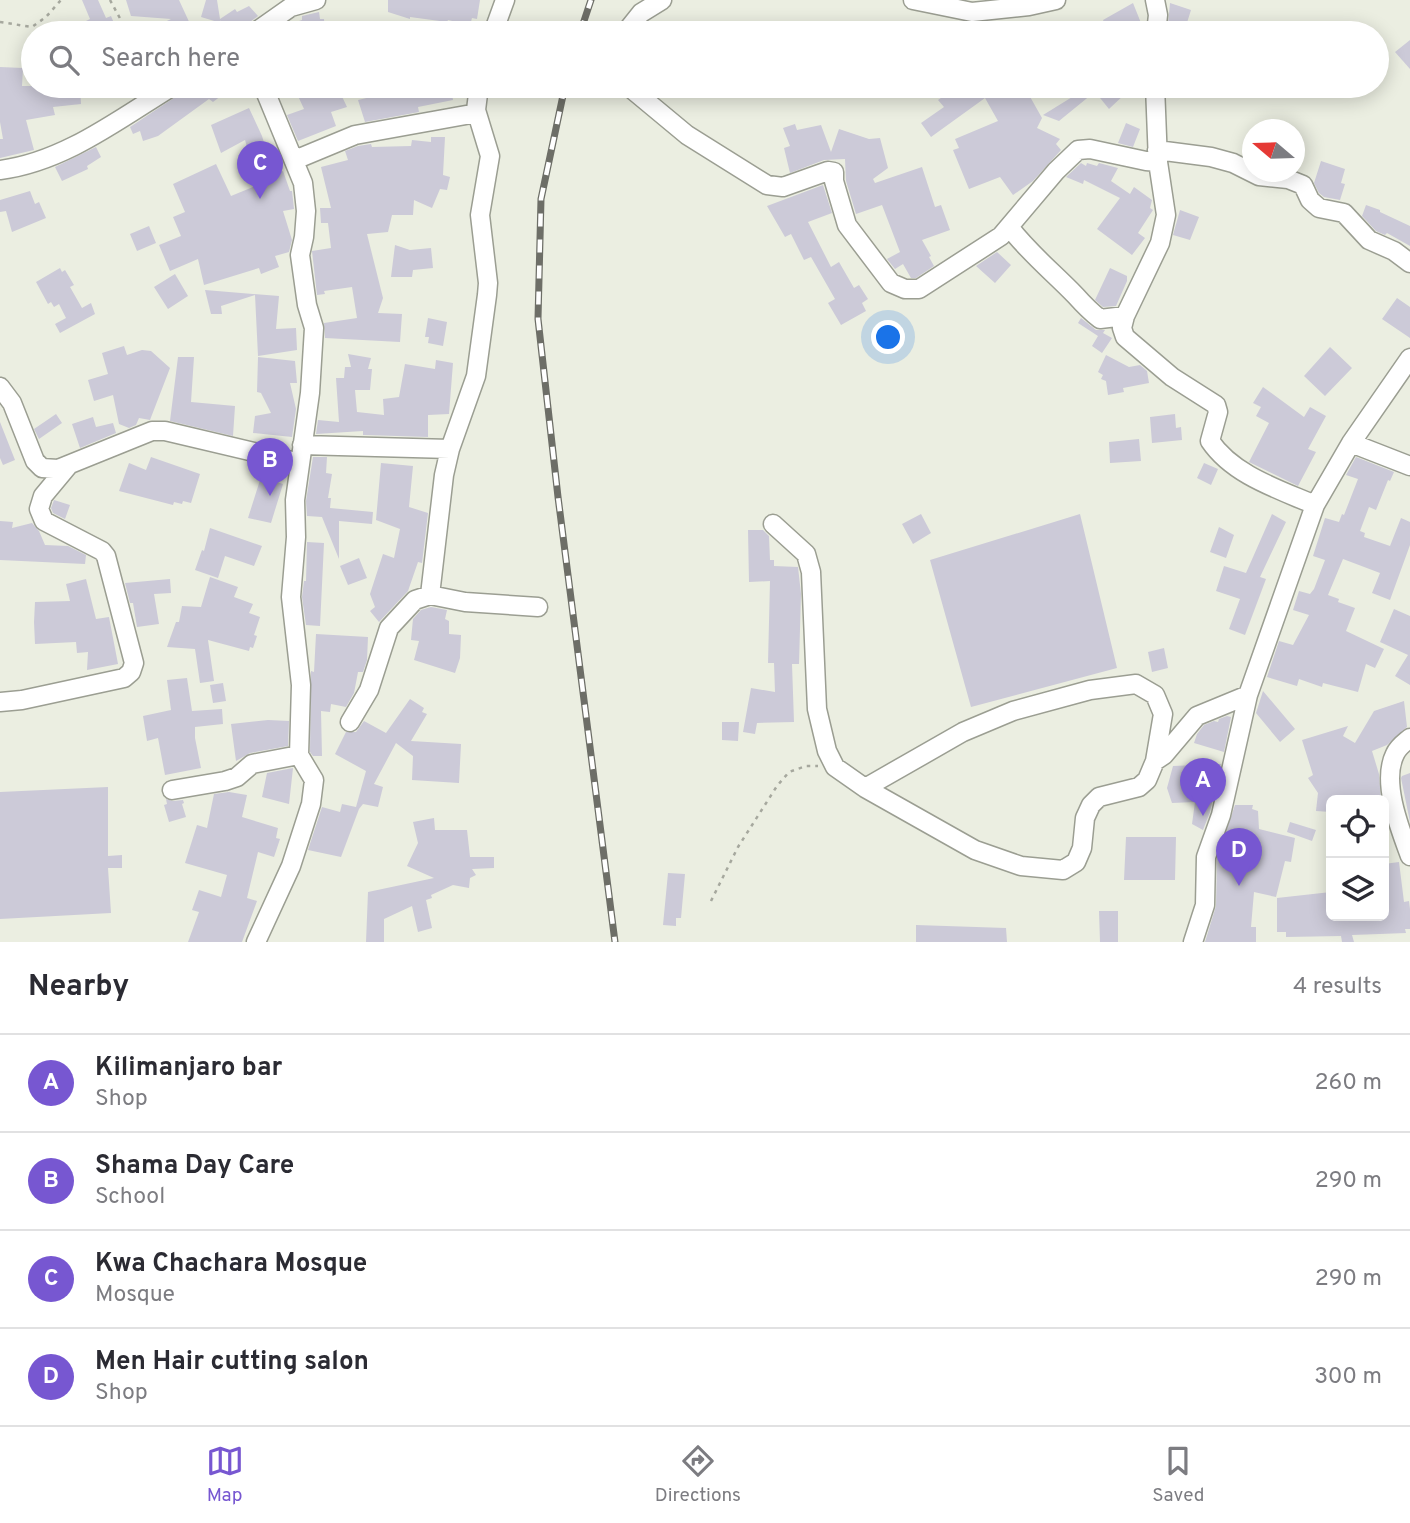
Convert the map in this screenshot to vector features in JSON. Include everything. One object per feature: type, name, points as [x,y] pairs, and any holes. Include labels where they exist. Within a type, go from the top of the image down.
[{"type":"street","points":[[271,21],[291,7],[316,0]]},
{"type":"street","points":[[497,21],[505,0]]},
{"type":"street","points":[[635,21],[641,13],[663,0]]},
{"type":"street","points":[[913,0],[972,12],[1056,0]]},
{"type":"street","points":[[1156,1],[1157,21]]},
{"type":"street","points":[[0,170],[16,168],[54,155],[95,134],[154,98]]},
{"type":"street","points":[[256,942],[291,866],[311,804],[314,780],[299,755],[300,685],[291,597],[296,537],[295,500],[310,393],[314,328],[307,305],[300,255],[306,211],[303,183],[268,98]]},
{"type":"street","points":[[430,596],[444,475],[450,449],[476,376],[487,295],[480,215],[491,156],[477,113],[478,98]]},
{"type":"street","points":[[642,98],[687,135],[767,184],[783,187],[828,171],[834,172],[847,225],[891,282],[905,289],[919,289],[992,243],[1010,228],[1040,189],[1078,150],[1090,149],[1146,161],[1158,156],[1211,157],[1233,163],[1259,176],[1288,179],[1303,185],[1310,200],[1320,208],[1344,213],[1369,240],[1394,251],[1410,262]]},
{"type":"street","points":[[1156,98],[1158,156],[1166,215],[1160,243],[1125,316],[1122,328],[1125,337],[1172,377],[1216,405],[1218,412],[1210,441],[1221,457],[1244,472],[1315,505]]},
{"type":"street","points":[[293,158],[302,157],[355,135],[477,113]]},
{"type":"street","points":[[1010,228],[1083,306],[1100,319],[1125,316]]},
{"type":"street","points":[[1193,942],[1205,905],[1206,857],[1221,816],[1248,695],[1315,505],[1351,443],[1410,359]]},
{"type":"street","points":[[0,387],[12,403],[35,461],[41,468],[51,470],[68,466],[141,433],[152,431],[301,454],[450,449]]},
{"type":"street","points":[[1351,443],[1410,466]]},
{"type":"street","points":[[0,702],[22,701],[124,678],[134,668],[106,556],[102,551],[44,521],[39,509],[43,496],[68,466]]},
{"type":"street","points":[[773,524],[806,554],[811,572],[817,709],[827,751],[835,767],[865,788],[975,850],[1021,866],[1063,870],[1076,862],[1082,848],[1085,818],[1091,805],[1099,797],[1139,787],[1147,780],[1155,761],[1163,714],[1155,695],[1136,684],[1090,690],[1013,711],[963,732],[865,788]]},
{"type":"street","points":[[350,722],[369,690],[389,628],[410,603],[430,596],[465,602],[538,607]]},
{"type":"street","points":[[1155,761],[1164,755],[1197,716],[1248,695]]},
{"type":"street","points":[[1410,738],[1393,756],[1391,776],[1395,817],[1410,856]]},
{"type":"street","points":[[172,790],[225,781],[237,777],[252,764],[299,755]]},
{"type":"path","points":[[40,21],[61,0]]},
{"type":"path","points":[[110,0],[121,21]]},
{"type":"path","points":[[0,22],[21,25]]},
{"type":"path","points":[[711,901],[738,847],[789,772],[806,766],[835,767]]},
{"type":"building","points":[[82,0],[98,0],[106,18],[111,16],[113,21],[86,21],[90,19]]},
{"type":"building","points":[[126,0],[179,0],[189,21],[167,21],[171,19],[131,16]]},
{"type":"building","points":[[206,0],[217,0],[220,19],[235,9],[237,12],[249,6],[258,16],[251,21],[214,21],[201,17]]},
{"type":"building","points":[[388,0],[480,0],[477,19],[472,18],[471,21],[410,19],[388,12]]},
{"type":"building","points":[[1133,3],[1140,21],[1104,21]]},
{"type":"building","points":[[1170,3],[1191,10],[1188,21],[1168,21]]},
{"type":"building","points":[[319,12],[320,19],[324,21],[299,21],[302,16]]},
{"type":"building","points":[[1410,40],[1410,69],[1395,52]]},
{"type":"building","points":[[0,67],[21,68],[21,98],[81,98],[81,104],[53,107],[55,115],[26,120],[34,150],[0,158],[0,139],[3,139],[0,122]]},
{"type":"building","points":[[174,98],[218,98],[213,102],[209,99],[158,136],[143,141],[140,131],[133,134],[130,127]]},
{"type":"building","points":[[299,98],[343,98],[347,107],[331,112],[336,126],[298,141],[287,115],[304,109]]},
{"type":"building","points":[[985,98],[931,137],[921,123],[944,107],[938,100]]},
{"type":"building","points":[[985,98],[1031,98],[1042,118],[1037,128],[1060,139],[1056,144],[1061,150],[1033,181],[1013,195],[1000,177],[969,189],[953,150],[959,148],[955,139],[998,121]]},
{"type":"building","points":[[1071,98],[1087,98],[1059,121],[1043,115]]},
{"type":"building","points":[[1100,98],[1121,98],[1109,109]]},
{"type":"building","points":[[358,100],[453,100],[418,107],[419,112],[365,122]]},
{"type":"building","points":[[249,108],[262,136],[274,174],[283,171],[292,191],[294,209],[283,211],[292,240],[289,252],[275,256],[279,267],[261,274],[259,268],[204,285],[198,259],[170,271],[159,245],[181,236],[173,217],[185,212],[173,184],[216,164],[231,196],[258,185],[245,140],[221,153],[211,125]]},
{"type":"building","points":[[1126,123],[1140,129],[1133,147],[1118,143]]},
{"type":"building","points":[[795,124],[797,130],[821,125],[831,152],[839,129],[869,139],[880,138],[888,168],[873,179],[875,183],[922,167],[935,207],[941,205],[950,230],[922,240],[934,266],[916,278],[911,278],[903,264],[895,269],[887,259],[900,252],[882,205],[856,214],[846,181],[845,159],[824,160],[790,173],[784,148],[790,146],[783,128]]},
{"type":"building","points":[[431,137],[445,137],[443,175],[450,177],[447,190],[440,189],[432,208],[414,200],[413,215],[392,215],[388,232],[367,234],[383,298],[378,313],[402,314],[400,342],[325,338],[324,323],[357,318],[352,287],[324,291],[325,294],[317,295],[312,251],[331,248],[328,223],[321,223],[320,208],[331,208],[321,167],[348,160],[345,151],[358,146],[411,146],[412,140],[431,142]]},
{"type":"building","points":[[96,147],[101,157],[87,166],[88,169],[62,181],[55,167]]},
{"type":"building","points":[[1321,161],[1345,169],[1341,183],[1345,184],[1340,200],[1324,197],[1314,183]]},
{"type":"building","points":[[1081,163],[1097,166],[1099,163],[1118,168],[1111,181],[1130,194],[1134,187],[1152,200],[1150,208],[1153,210],[1138,233],[1145,238],[1132,255],[1097,229],[1120,198],[1084,180],[1083,184],[1066,177]]},
{"type":"building","points":[[823,185],[832,213],[808,222],[831,267],[839,262],[854,288],[859,285],[868,299],[862,303],[866,311],[841,325],[828,303],[835,299],[811,257],[804,260],[791,234],[785,237],[767,206]]},
{"type":"building","points":[[30,191],[35,204],[39,202],[46,218],[12,232],[6,211],[0,212],[0,200]]},
{"type":"building","points":[[1366,205],[1410,226],[1410,246],[1387,233],[1385,235],[1376,231],[1362,216]]},
{"type":"building","points":[[1180,210],[1199,217],[1190,240],[1173,235]]},
{"type":"building","points":[[149,226],[156,243],[137,251],[130,234]]},
{"type":"building","points":[[395,245],[410,250],[431,248],[433,268],[413,270],[412,277],[391,277]]},
{"type":"building","points":[[997,252],[1011,265],[995,283],[976,266]]},
{"type":"building","points":[[60,268],[62,272],[65,270],[74,285],[70,287],[82,308],[91,303],[95,314],[60,333],[55,324],[66,318],[59,304],[54,307],[51,302],[48,304],[36,282]]},
{"type":"building","points":[[1110,268],[1127,276],[1127,281],[1116,306],[1103,307],[1095,300]]},
{"type":"building","points":[[175,274],[188,296],[168,309],[154,287]]},
{"type":"building","points":[[205,290],[279,296],[276,329],[296,328],[297,350],[258,356],[255,295],[221,306],[222,314],[211,314]]},
{"type":"building","points":[[1397,298],[1410,307],[1410,338],[1382,319]]},
{"type":"building","points":[[428,318],[447,322],[443,346],[428,343],[429,337],[425,337]]},
{"type":"building","points":[[1081,318],[1096,330],[1105,330],[1103,333],[1112,338],[1102,353],[1092,346],[1098,336],[1078,323]]},
{"type":"building","points":[[124,346],[127,355],[142,350],[151,351],[170,368],[150,420],[139,418],[136,425],[129,428],[119,424],[113,395],[94,401],[88,380],[108,374],[102,353]]},
{"type":"building","points":[[1330,347],[1352,368],[1325,396],[1304,376]]},
{"type":"building","points":[[348,354],[371,358],[368,369],[372,369],[370,390],[355,390],[357,412],[384,415],[383,399],[399,397],[405,364],[435,369],[436,360],[453,363],[449,414],[428,415],[428,437],[363,435],[363,431],[316,434],[318,420],[339,422],[336,378],[344,378],[345,367],[351,367]]},
{"type":"building","points":[[1106,355],[1129,367],[1140,365],[1147,371],[1149,383],[1123,388],[1124,392],[1108,395],[1106,381],[1101,379],[1103,375],[1098,372]]},
{"type":"building","points":[[178,357],[194,357],[191,402],[235,406],[233,436],[170,421]]},
{"type":"building","points":[[258,357],[295,361],[297,383],[290,383],[296,409],[292,437],[253,433],[255,416],[271,413],[261,393],[257,392]]},
{"type":"building","points":[[1263,387],[1304,417],[1310,407],[1326,416],[1308,449],[1316,452],[1298,486],[1249,462],[1269,423],[1256,416],[1261,407],[1253,403]]},
{"type":"building","points":[[56,414],[62,423],[39,439],[34,429]]},
{"type":"building","points":[[1175,414],[1176,428],[1181,427],[1182,440],[1152,443],[1150,417]]},
{"type":"building","points":[[93,417],[96,427],[113,423],[116,433],[80,448],[72,424]]},
{"type":"building","points":[[0,422],[15,460],[3,465],[0,458]]},
{"type":"building","points":[[1139,439],[1141,461],[1110,463],[1109,442]]},
{"type":"building","points":[[151,457],[200,474],[191,503],[174,502],[173,505],[119,491],[129,463],[146,470]]},
{"type":"building","points":[[313,457],[327,457],[326,473],[332,474],[328,498],[331,498],[330,508],[373,512],[372,524],[339,521],[339,559],[322,517],[307,516],[306,501]]},
{"type":"building","points":[[1356,457],[1394,472],[1376,510],[1369,507],[1360,531],[1365,533],[1364,537],[1390,546],[1401,518],[1410,522],[1410,545],[1390,600],[1372,593],[1380,573],[1343,559],[1328,595],[1355,608],[1346,631],[1384,649],[1375,668],[1366,664],[1358,692],[1323,683],[1322,687],[1299,679],[1297,686],[1267,677],[1279,641],[1293,645],[1309,615],[1293,610],[1299,591],[1310,594],[1314,589],[1325,560],[1313,556],[1325,518],[1339,522],[1342,514],[1344,515],[1358,479],[1346,475]]},
{"type":"building","points":[[381,463],[413,466],[409,507],[428,513],[422,563],[418,562],[408,591],[379,622],[370,611],[375,607],[370,594],[383,554],[394,558],[400,529],[376,520]]},
{"type":"building","points":[[1204,463],[1218,469],[1211,485],[1197,478]]},
{"type":"building","points":[[261,477],[283,484],[271,523],[248,518]]},
{"type":"building","points":[[54,500],[70,505],[65,519],[53,513],[51,508]]},
{"type":"building","points":[[921,514],[931,533],[913,544],[902,524]]},
{"type":"building","points":[[1080,514],[1117,668],[971,707],[930,560]]},
{"type":"building","points":[[1272,514],[1286,522],[1260,577],[1266,579],[1245,635],[1229,629],[1240,599],[1216,591],[1224,566],[1246,573]]},
{"type":"building","points":[[0,521],[13,522],[12,528],[32,523],[45,545],[68,546],[86,555],[85,564],[0,560]]},
{"type":"building","points":[[1219,527],[1234,535],[1226,558],[1210,552]]},
{"type":"building","points":[[210,528],[262,546],[254,566],[225,556],[218,578],[195,570]]},
{"type":"building","points":[[748,530],[763,530],[769,536],[770,560],[774,560],[774,566],[798,567],[801,594],[799,664],[792,664],[794,722],[757,723],[755,734],[743,732],[751,688],[775,692],[774,663],[768,663],[770,581],[749,582]]},
{"type":"building","points":[[307,542],[324,543],[320,626],[306,625],[302,597],[306,581]]},
{"type":"building","points":[[359,558],[367,578],[348,585],[340,566]]},
{"type":"building","points":[[210,577],[238,587],[234,597],[253,604],[249,613],[260,617],[254,635],[257,636],[253,648],[250,647],[249,651],[208,640],[214,681],[200,683],[195,649],[167,647],[176,622],[179,622],[182,606],[201,607]]},
{"type":"building","points":[[86,579],[96,619],[109,617],[118,664],[87,670],[88,652],[77,653],[76,642],[35,644],[34,622],[35,602],[70,601],[66,584]]},
{"type":"building","points":[[170,579],[171,593],[154,594],[159,624],[137,627],[133,603],[130,603],[125,583]]},
{"type":"building","points":[[431,607],[447,610],[445,619],[449,621],[449,634],[461,635],[460,658],[455,673],[414,660],[419,641],[411,640],[413,619],[421,610]]},
{"type":"building","points":[[1394,609],[1410,616],[1410,685],[1395,676],[1408,655],[1380,642]]},
{"type":"building","points":[[316,634],[368,637],[367,660],[363,672],[358,672],[354,693],[346,707],[331,704],[330,712],[321,711],[322,756],[313,756],[310,752],[311,671],[314,672]]},
{"type":"building","points":[[1164,648],[1168,668],[1152,672],[1148,652]]},
{"type":"building","points":[[187,678],[192,711],[222,709],[223,724],[195,727],[201,768],[165,775],[158,738],[147,741],[143,716],[171,710],[167,680]]},
{"type":"building","points":[[223,683],[226,701],[213,703],[210,685]]},
{"type":"building","points":[[1263,691],[1295,729],[1280,742],[1256,713]]},
{"type":"building","points":[[410,699],[424,708],[422,712],[427,714],[411,741],[461,744],[459,783],[412,780],[413,756],[396,743],[374,784],[383,787],[378,807],[363,804],[359,809],[341,857],[308,850],[322,807],[340,812],[342,804],[356,807],[366,771],[335,754],[346,732],[356,732],[364,721],[386,733]]},
{"type":"building","points":[[1404,701],[1407,727],[1387,745],[1372,751],[1379,774],[1381,795],[1326,795],[1326,812],[1316,811],[1318,793],[1308,778],[1313,775],[1302,740],[1348,726],[1343,736],[1355,743],[1374,711]]},
{"type":"building","points":[[1227,716],[1231,717],[1224,752],[1194,743],[1204,725],[1218,722]]},
{"type":"building","points":[[289,721],[288,746],[250,753],[236,761],[231,724]]},
{"type":"building","points":[[722,722],[739,722],[738,741],[722,740]]},
{"type":"building","points":[[1221,764],[1203,830],[1192,824],[1195,802],[1172,803],[1167,788],[1173,766]]},
{"type":"building","points":[[293,768],[289,804],[262,797],[267,773]]},
{"type":"building","points":[[1410,773],[1410,822],[1401,778]]},
{"type":"building","points":[[108,787],[108,856],[122,855],[122,868],[108,868],[111,913],[0,919],[0,792]]},
{"type":"building","points":[[229,792],[247,795],[242,817],[278,828],[276,838],[280,839],[274,857],[258,852],[247,898],[257,901],[242,942],[188,942],[199,912],[192,910],[199,890],[221,897],[227,875],[185,863],[197,825],[207,828],[214,794]]},
{"type":"building","points":[[166,799],[183,800],[186,817],[169,822],[164,805],[167,804]]},
{"type":"building","points":[[1235,805],[1253,805],[1252,809],[1258,811],[1259,829],[1295,838],[1291,862],[1285,861],[1276,897],[1254,892],[1251,927],[1256,927],[1256,942],[1205,942],[1216,906],[1217,859]]},
{"type":"building","points":[[434,818],[435,830],[467,830],[470,857],[494,857],[494,868],[472,869],[476,875],[470,878],[469,888],[453,885],[431,895],[432,898],[426,900],[432,928],[418,932],[412,906],[384,919],[384,942],[366,942],[368,892],[434,878],[407,866],[418,843],[413,822]]},
{"type":"building","points":[[1290,822],[1316,830],[1312,841],[1287,832]]},
{"type":"building","points":[[1126,837],[1176,837],[1175,880],[1124,880]]},
{"type":"building","points":[[1399,862],[1404,902],[1409,901],[1410,929],[1405,929],[1406,933],[1352,935],[1354,942],[1342,942],[1341,936],[1286,937],[1286,932],[1277,932],[1277,898],[1326,893],[1326,921],[1389,921],[1389,863]]},
{"type":"building","points":[[668,873],[685,874],[681,918],[676,918],[676,926],[663,925]]},
{"type":"building","points":[[1099,911],[1118,911],[1118,942],[1100,942]]},
{"type":"building","points":[[916,925],[1006,928],[1007,942],[916,942]]},
{"type":"railway","points":[[584,21],[591,0]]},
{"type":"railway","points":[[562,98],[541,199],[538,319],[615,942]]},
{"type":"place","name":"Kwa Chachara Mosque","points":[[260,199]]},
{"type":"place","name":"Shama Day Care","points":[[270,496]]},
{"type":"place","name":"Kilimanjaro bar","points":[[1203,816]]},
{"type":"place","name":"Men Hair cutting salon","points":[[1239,886]]}]
